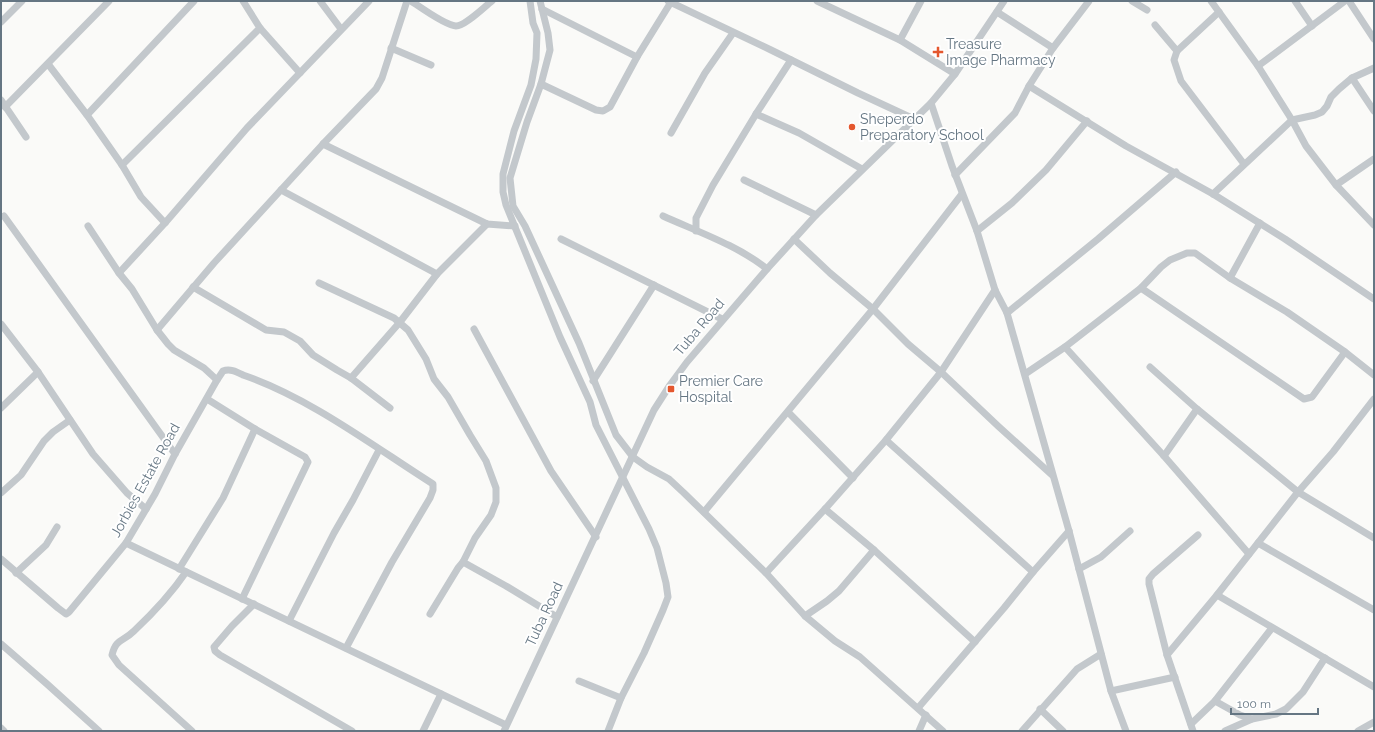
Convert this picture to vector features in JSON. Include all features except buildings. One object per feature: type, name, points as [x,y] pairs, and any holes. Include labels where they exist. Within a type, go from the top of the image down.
[{"type":"street","points":[[1,22],[22,1]]},
{"type":"street","points":[[5,107],[109,1]]},
{"type":"street","points":[[87,115],[194,1]]},
{"type":"street","points":[[243,1],[260,28],[300,73]]},
{"type":"street","points":[[320,1],[341,30]]},
{"type":"street","points":[[119,273],[165,223],[247,128],[369,1]]},
{"type":"street","points":[[157,330],[193,287],[281,190],[376,89],[382,78],[407,1]]},
{"type":"street","points":[[411,1],[448,24],[456,26],[466,22],[492,1]]},
{"type":"street","points":[[530,1],[533,23],[537,33],[536,59],[531,85],[514,131],[503,174],[503,192],[506,205],[560,337],[590,402],[596,425],[612,459],[623,476],[649,528],[657,548],[668,597],[644,653],[621,698],[608,731]]},
{"type":"street","points":[[540,1],[548,33],[550,50],[541,84],[527,122],[510,178],[513,206],[525,226],[579,343],[592,372],[593,381],[616,435],[632,457],[669,479],[704,512],[766,574],[805,616],[835,641],[860,657],[943,731]]},
{"type":"street","points":[[817,1],[900,40],[955,74]]},
{"type":"street","points":[[900,40],[921,1]]},
{"type":"street","name":"Tuba Road","points":[[505,728],[596,537],[654,410],[670,385],[722,319],[816,215],[931,103],[955,74],[1004,1]]},
{"type":"street","points":[[955,175],[1015,113],[1029,86],[1053,48],[1089,1]]},
{"type":"street","points":[[1132,1],[1147,10]]},
{"type":"street","points":[[1212,1],[1258,66],[1292,120],[1306,146],[1336,185],[1374,225]]},
{"type":"street","points":[[1295,1],[1312,26]]},
{"type":"street","points":[[1258,66],[1345,1]]},
{"type":"street","points":[[1349,1],[1374,39]]},
{"type":"street","points":[[541,84],[596,110],[603,111],[610,107],[669,2],[914,119]]},
{"type":"street","points":[[542,9],[637,57]]},
{"type":"street","points":[[997,12],[1053,48]]},
{"type":"street","points":[[1219,12],[1177,51],[1174,60],[1181,81],[1244,164]]},
{"type":"street","points":[[1155,25],[1177,51]]},
{"type":"street","points":[[122,165],[260,28]]},
{"type":"street","points":[[671,133],[705,73],[733,33]]},
{"type":"street","points":[[391,48],[431,65]]},
{"type":"street","points":[[696,231],[696,218],[713,186],[756,114],[791,60]]},
{"type":"street","points":[[48,64],[87,115],[122,165],[141,197],[165,223]]},
{"type":"street","points":[[1213,194],[1292,120],[1315,116],[1322,112],[1327,106],[1331,96],[1339,89],[1352,78],[1374,68]]},
{"type":"street","points":[[1352,78],[1374,111]]},
{"type":"street","points":[[1029,86],[1126,146],[1176,172],[1260,223],[1374,299]]},
{"type":"street","points":[[1,100],[26,137]]},
{"type":"street","points":[[931,103],[955,175],[977,231],[995,290],[1007,314],[1069,531],[1101,654],[1126,731]]},
{"type":"street","points":[[756,114],[799,133],[862,169]]},
{"type":"street","points":[[977,231],[1012,203],[1046,170],[1087,121]]},
{"type":"street","points":[[323,144],[487,224],[515,226]]},
{"type":"street","points":[[1336,185],[1374,159]]},
{"type":"street","points":[[1007,314],[1176,172]]},
{"type":"street","points":[[744,180],[816,215]]},
{"type":"street","points":[[281,190],[436,274]]},
{"type":"street","points":[[704,512],[873,309],[962,194]]},
{"type":"street","points":[[4,216],[175,454]]},
{"type":"street","points":[[663,216],[744,254],[767,269]]},
{"type":"street","points":[[1230,278],[1260,223]]},
{"type":"street","points":[[351,378],[400,322],[436,274],[487,224]]},
{"type":"street","points":[[88,226],[119,273],[132,289],[157,330],[174,350],[204,368],[217,380]]},
{"type":"street","points":[[561,239],[722,319]]},
{"type":"street","points":[[794,239],[830,273],[873,309],[908,344],[941,372],[1052,474]]},
{"type":"street","points":[[1024,374],[1065,347],[1141,288],[1161,267],[1170,260],[1191,252],[1195,253],[1230,278],[1287,312],[1346,352],[1374,375]]},
{"type":"street","points":[[318,283],[400,322],[408,330],[418,343],[434,379],[448,397],[486,461],[496,488],[496,502],[491,515],[475,538],[463,562],[430,614]]},
{"type":"street","points":[[593,381],[654,285]]},
{"type":"street","points":[[193,287],[266,330],[284,332],[300,341],[313,355],[351,378],[390,408]]},
{"type":"street","points":[[1141,288],[1304,399],[1312,397],[1346,352]]},
{"type":"street","points":[[766,574],[826,509],[886,440],[941,372],[995,290]]},
{"type":"street","points":[[1,324],[38,372],[101,464],[127,493],[146,509]]},
{"type":"street","points":[[474,330],[550,471],[596,537]]},
{"type":"street","points":[[1065,347],[1164,456],[1249,554]]},
{"type":"street","points":[[1150,367],[1197,409],[1298,492],[1373,536]]},
{"type":"street","name":"Jorbies Estate Road","points":[[16,574],[66,614],[110,564],[126,543],[223,371],[230,370],[261,381],[291,396],[333,419],[379,450]]},
{"type":"street","points":[[1,408],[38,372]]},
{"type":"street","points":[[207,399],[255,429],[305,457],[308,462],[242,598]]},
{"type":"street","points":[[1167,655],[1217,595],[1298,492],[1333,452],[1374,399]]},
{"type":"street","points":[[1164,456],[1197,409]]},
{"type":"street","points":[[788,412],[853,478]]},
{"type":"street","points":[[1,493],[21,475],[44,441],[53,432],[70,420]]},
{"type":"street","points":[[192,731],[119,665],[112,655],[114,646],[134,631],[172,590],[223,498],[255,429]]},
{"type":"street","points":[[886,440],[1033,572]]},
{"type":"street","points":[[289,621],[379,450],[433,484],[433,490],[430,498],[392,562],[346,648]]},
{"type":"street","points":[[826,509],[874,550],[975,642]]},
{"type":"street","points":[[1,560],[16,574],[46,545],[57,527]]},
{"type":"street","points":[[918,708],[1069,531]]},
{"type":"street","points":[[1079,569],[1101,557],[1130,531]]},
{"type":"street","points":[[1198,535],[1152,574],[1149,579],[1167,655],[1192,727],[1215,701],[1272,628]]},
{"type":"street","points":[[126,543],[441,694],[505,728]]},
{"type":"street","points":[[1258,543],[1374,610]]},
{"type":"street","points":[[805,616],[839,591],[874,550]]},
{"type":"street","points":[[463,562],[557,617]]},
{"type":"street","points":[[1217,595],[1374,687]]},
{"type":"street","points":[[254,604],[214,647],[215,651],[352,731]]},
{"type":"street","points":[[1,644],[99,731]]},
{"type":"street","points":[[1022,731],[1077,668],[1101,654]]},
{"type":"street","points":[[1225,731],[1252,719],[1276,714],[1286,709],[1303,692],[1325,658]]},
{"type":"street","points":[[1112,691],[1175,677]]},
{"type":"street","points":[[579,681],[621,698]]},
{"type":"street","points":[[423,731],[441,694]]},
{"type":"street","points":[[1215,701],[1240,715],[1252,719]]},
{"type":"street","points":[[1040,710],[1063,731]]},
{"type":"street","points":[[919,731],[926,715]]},
{"type":"street","points":[[1358,731],[1374,722]]},
{"type":"street","points":[[336,731],[340,724]]},
{"type":"street","points":[[1,728],[4,731]]},
{"type":"place","name":"Treasure Image Pharmacy","points":[[938,52]]},
{"type":"place","name":"Sheperdo Preparatory School","points":[[852,127]]},
{"type":"place","name":"Premier Care Hospital","points":[[671,389]]}]
